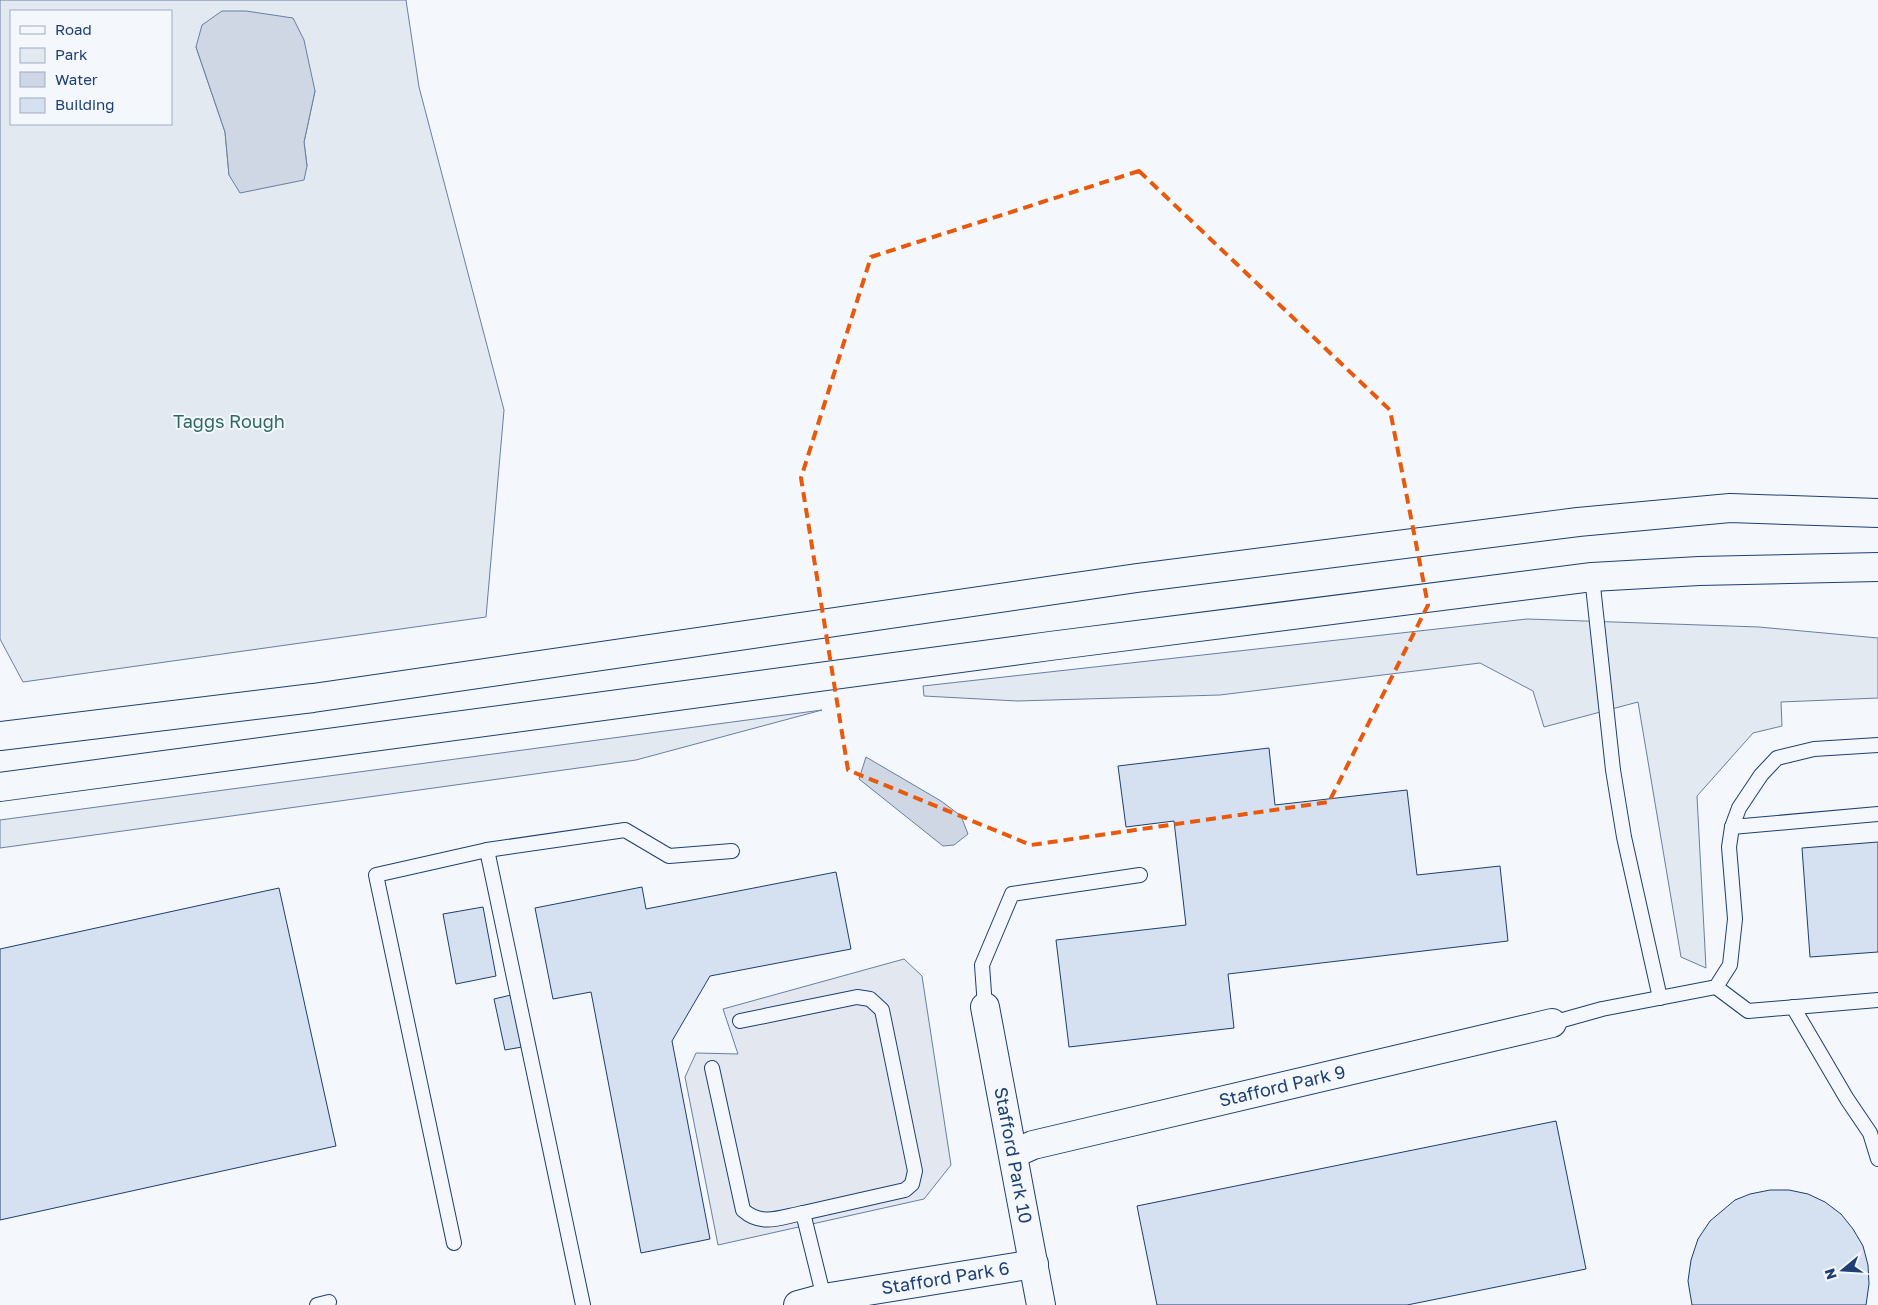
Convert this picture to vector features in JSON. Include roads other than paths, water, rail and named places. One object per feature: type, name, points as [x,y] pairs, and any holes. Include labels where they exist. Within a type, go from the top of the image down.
[{"type":"main road","points":[[0,736],[313,698],[1137,578],[1578,522],[1730,508],[1878,513]]},
{"type":"main road","points":[[0,787],[1050,646],[1592,577],[1699,570],[1878,567]]},
{"type":"main road","name":"Stafford Park 10","points":[[985,1007],[1041,1305]]},
{"type":"main road","name":"Stafford Park 9","points":[[1013,1154],[1032,1145],[1552,1023]]},
{"type":"main road","name":"Stafford Park 6","points":[[798,1305],[824,1298],[1034,1264]]},
{"type":"lane","points":[[1592,577],[1613,770],[1624,837],[1660,998]]},
{"type":"lane","points":[[1552,1023],[1602,1010],[1716,987],[1730,965],[1734,919],[1729,847],[1732,827],[1739,808],[1755,783],[1777,758],[1814,750],[1878,745]]},
{"type":"lane","points":[[1732,827],[1878,814]]},
{"type":"lane","points":[[454,1242],[376,875],[487,850],[624,830],[669,856],[732,851]]},
{"type":"lane","points":[[487,850],[583,1305]]},
{"type":"lane","points":[[985,1007],[982,965],[1012,894],[1140,874]]},
{"type":"lane","points":[[1716,987],[1748,1011],[1878,1000]]},
{"type":"lane","points":[[712,1068],[743,1210],[752,1218],[761,1221],[803,1213],[905,1190],[912,1184],[915,1171],[882,1010],[870,999],[857,997],[740,1021]]},
{"type":"lane","points":[[1793,1007],[1847,1099],[1870,1133],[1878,1159]]},
{"type":"lane","points":[[803,1213],[824,1298]]},
{"type":"water","points":[[222,11],[246,11],[293,18],[304,40],[315,91],[304,142],[307,166],[304,180],[240,193],[229,175],[225,132],[196,47],[202,25]]},
{"type":"water","points":[[866,757],[941,801],[961,816],[968,834],[954,845],[943,846],[859,779]]},
{"type":"park label","name":"Taggs Rough","points":[[229,422]]}]
